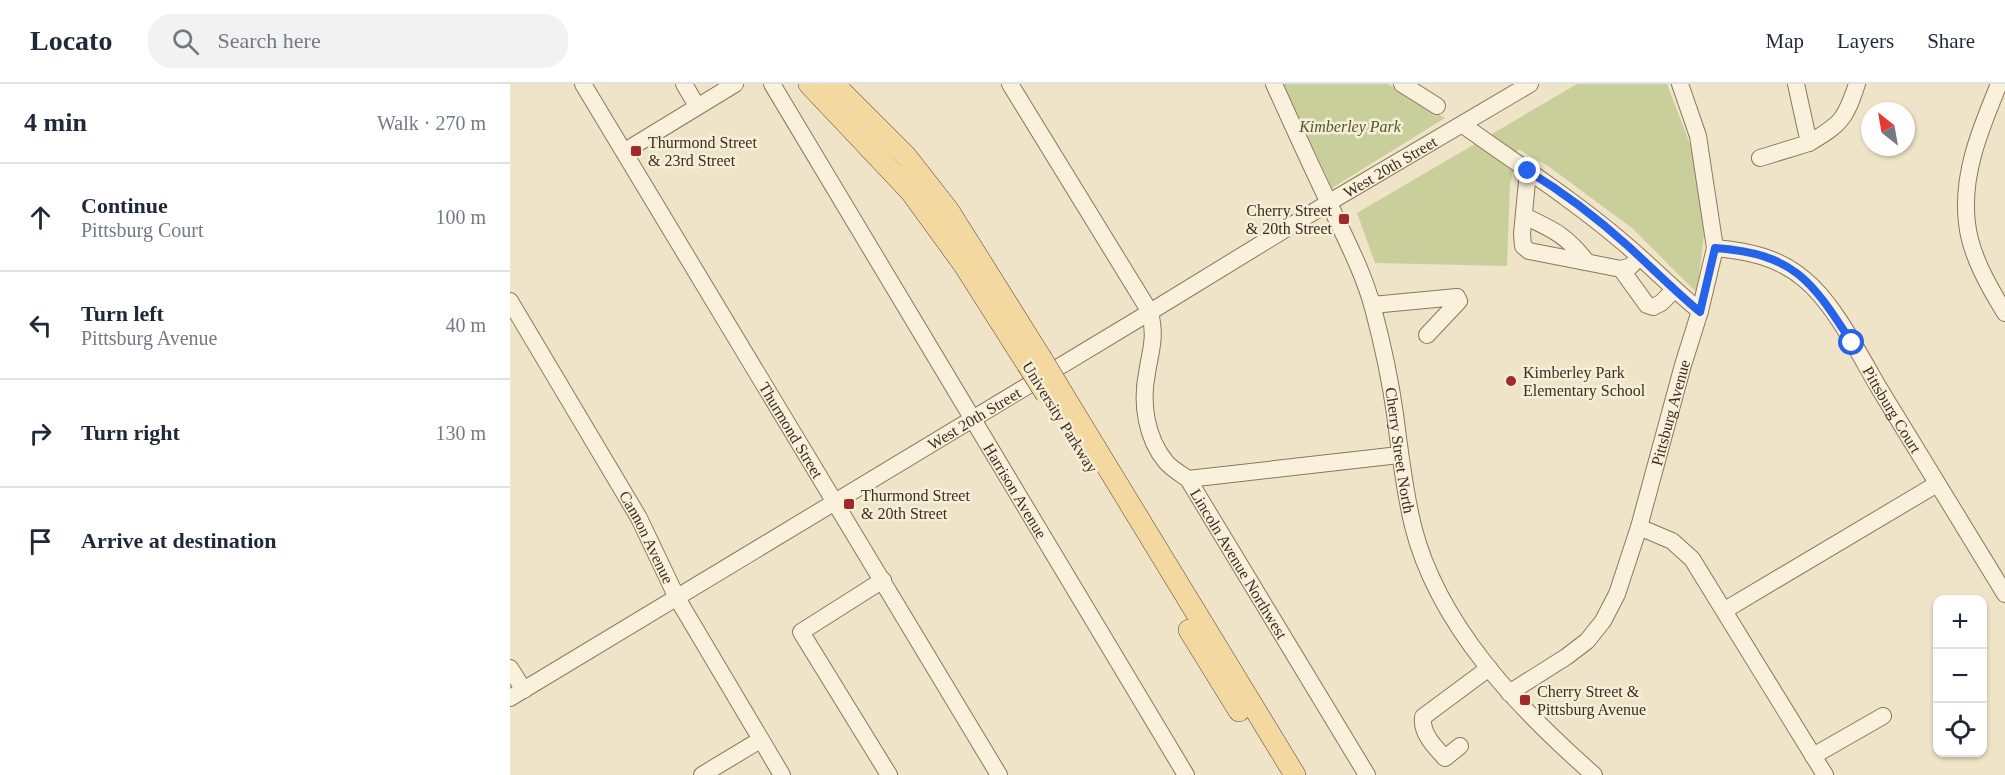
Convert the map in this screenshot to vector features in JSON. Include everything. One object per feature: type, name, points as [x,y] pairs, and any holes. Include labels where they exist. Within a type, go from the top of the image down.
[{"type":"main road","name":"University Parkway","points":[[809,84],[911,192],[1033,360]]},
{"type":"main road","name":"University Parkway","points":[[834,84],[906,156],[949,211],[1033,360],[1295,775]]},
{"type":"main road","name":"University Parkway","points":[[1052,390],[1278,775]]},
{"type":"street","name":"Thurmond Street","points":[[583,84],[999,775]]},
{"type":"street","points":[[684,84],[697,106]]},
{"type":"street","points":[[625,151],[735,84]]},
{"type":"street","name":"Harrison Avenue","points":[[772,84],[1186,775]]},
{"type":"street","points":[[1010,84],[1150,312]]},
{"type":"street","name":"Cherry Street North","points":[[1274,84],[1359,268],[1372,305],[1395,413],[1399,455],[1414,528],[1422,552],[1451,613],[1470,644],[1509,693],[1554,740],[1594,775]]},
{"type":"street","points":[[1402,84],[1437,106]]},
{"type":"street","name":"Pittsburg Avenue","points":[[1509,693],[1566,657],[1594,634],[1617,594],[1639,527],[1683,365],[1700,312],[1715,248],[1698,136],[1680,84]]},
{"type":"street","points":[[1796,84],[1809,143]]},
{"type":"street","points":[[1760,158],[1809,143],[1833,129],[1844,118],[1857,84]]},
{"type":"street","points":[[1999,84],[1974,150],[1966,182],[1966,224],[1983,273],[2005,313]]},
{"type":"street","name":"West 20th Street","points":[[517,694],[1328,203],[1462,125],[1520,87]]},
{"type":"street","points":[[1462,125],[1555,187],[1639,257],[1700,312]]},
{"type":"street","points":[[1528,171],[1522,241],[1528,251],[1621,268],[1631,266],[1639,257]]},
{"type":"street","points":[[1524,216],[1562,234],[1587,262]]},
{"type":"street","name":"Pittsburg Court","points":[[1715,248],[1762,255],[1794,271],[1812,286],[1827,304],[1852,343],[2005,594]]},
{"type":"street","points":[[1621,268],[1647,305],[1653,307],[1661,303],[1674,290]]},
{"type":"street","points":[[1372,305],[1456,297],[1459,301],[1427,335]]},
{"type":"street","name":"Cannon Avenue","points":[[510,301],[639,518],[677,598],[782,775]]},
{"type":"street","name":"Lincoln Avenue Northwest","points":[[1150,312],[1154,340],[1146,380],[1147,422],[1151,437],[1167,463],[1188,479],[1367,775]]},
{"type":"street","points":[[1188,479],[1399,455]]},
{"type":"street","points":[[1725,610],[1937,483]]},
{"type":"street","points":[[1639,527],[1672,541],[1692,559],[1825,775]]},
{"type":"street","points":[[883,580],[801,632],[889,775]]},
{"type":"street","points":[[510,668],[517,694]]},
{"type":"street","points":[[1460,746],[1445,758],[1428,738],[1422,726],[1423,717],[1489,668]]},
{"type":"street","points":[[1813,756],[1883,716]]},
{"type":"street","points":[[702,775],[760,740]]},
{"type":"green space","name":"Kimberley Park","points":[[1283,84],[1388,84],[1445,118],[1332,188]]},
{"type":"green space","points":[[1577,84],[1667,84],[1693,152],[1705,227],[1697,293],[1632,228],[1548,166],[1518,149],[1510,184],[1507,266],[1375,263],[1357,213]]},
{"type":"place","name":"Thurmond Street & 23rd Street","points":[[636,151]]},
{"type":"place","name":"Cherry Street & 20th Street","points":[[1344,219]]},
{"type":"place","name":"Kimberley Park Elementary School","points":[[1511,381]]},
{"type":"place","name":"Thurmond Street & 20th Street","points":[[849,504]]},
{"type":"place","name":"Cherry Street & Pittsburg Avenue","points":[[1525,700]]},
{"type":"route","points":[[1528,171],[1555,187],[1626,244],[1700,312],[1715,248],[1762,255],[1776,260],[1806,280],[1827,304],[1852,343]]}]
